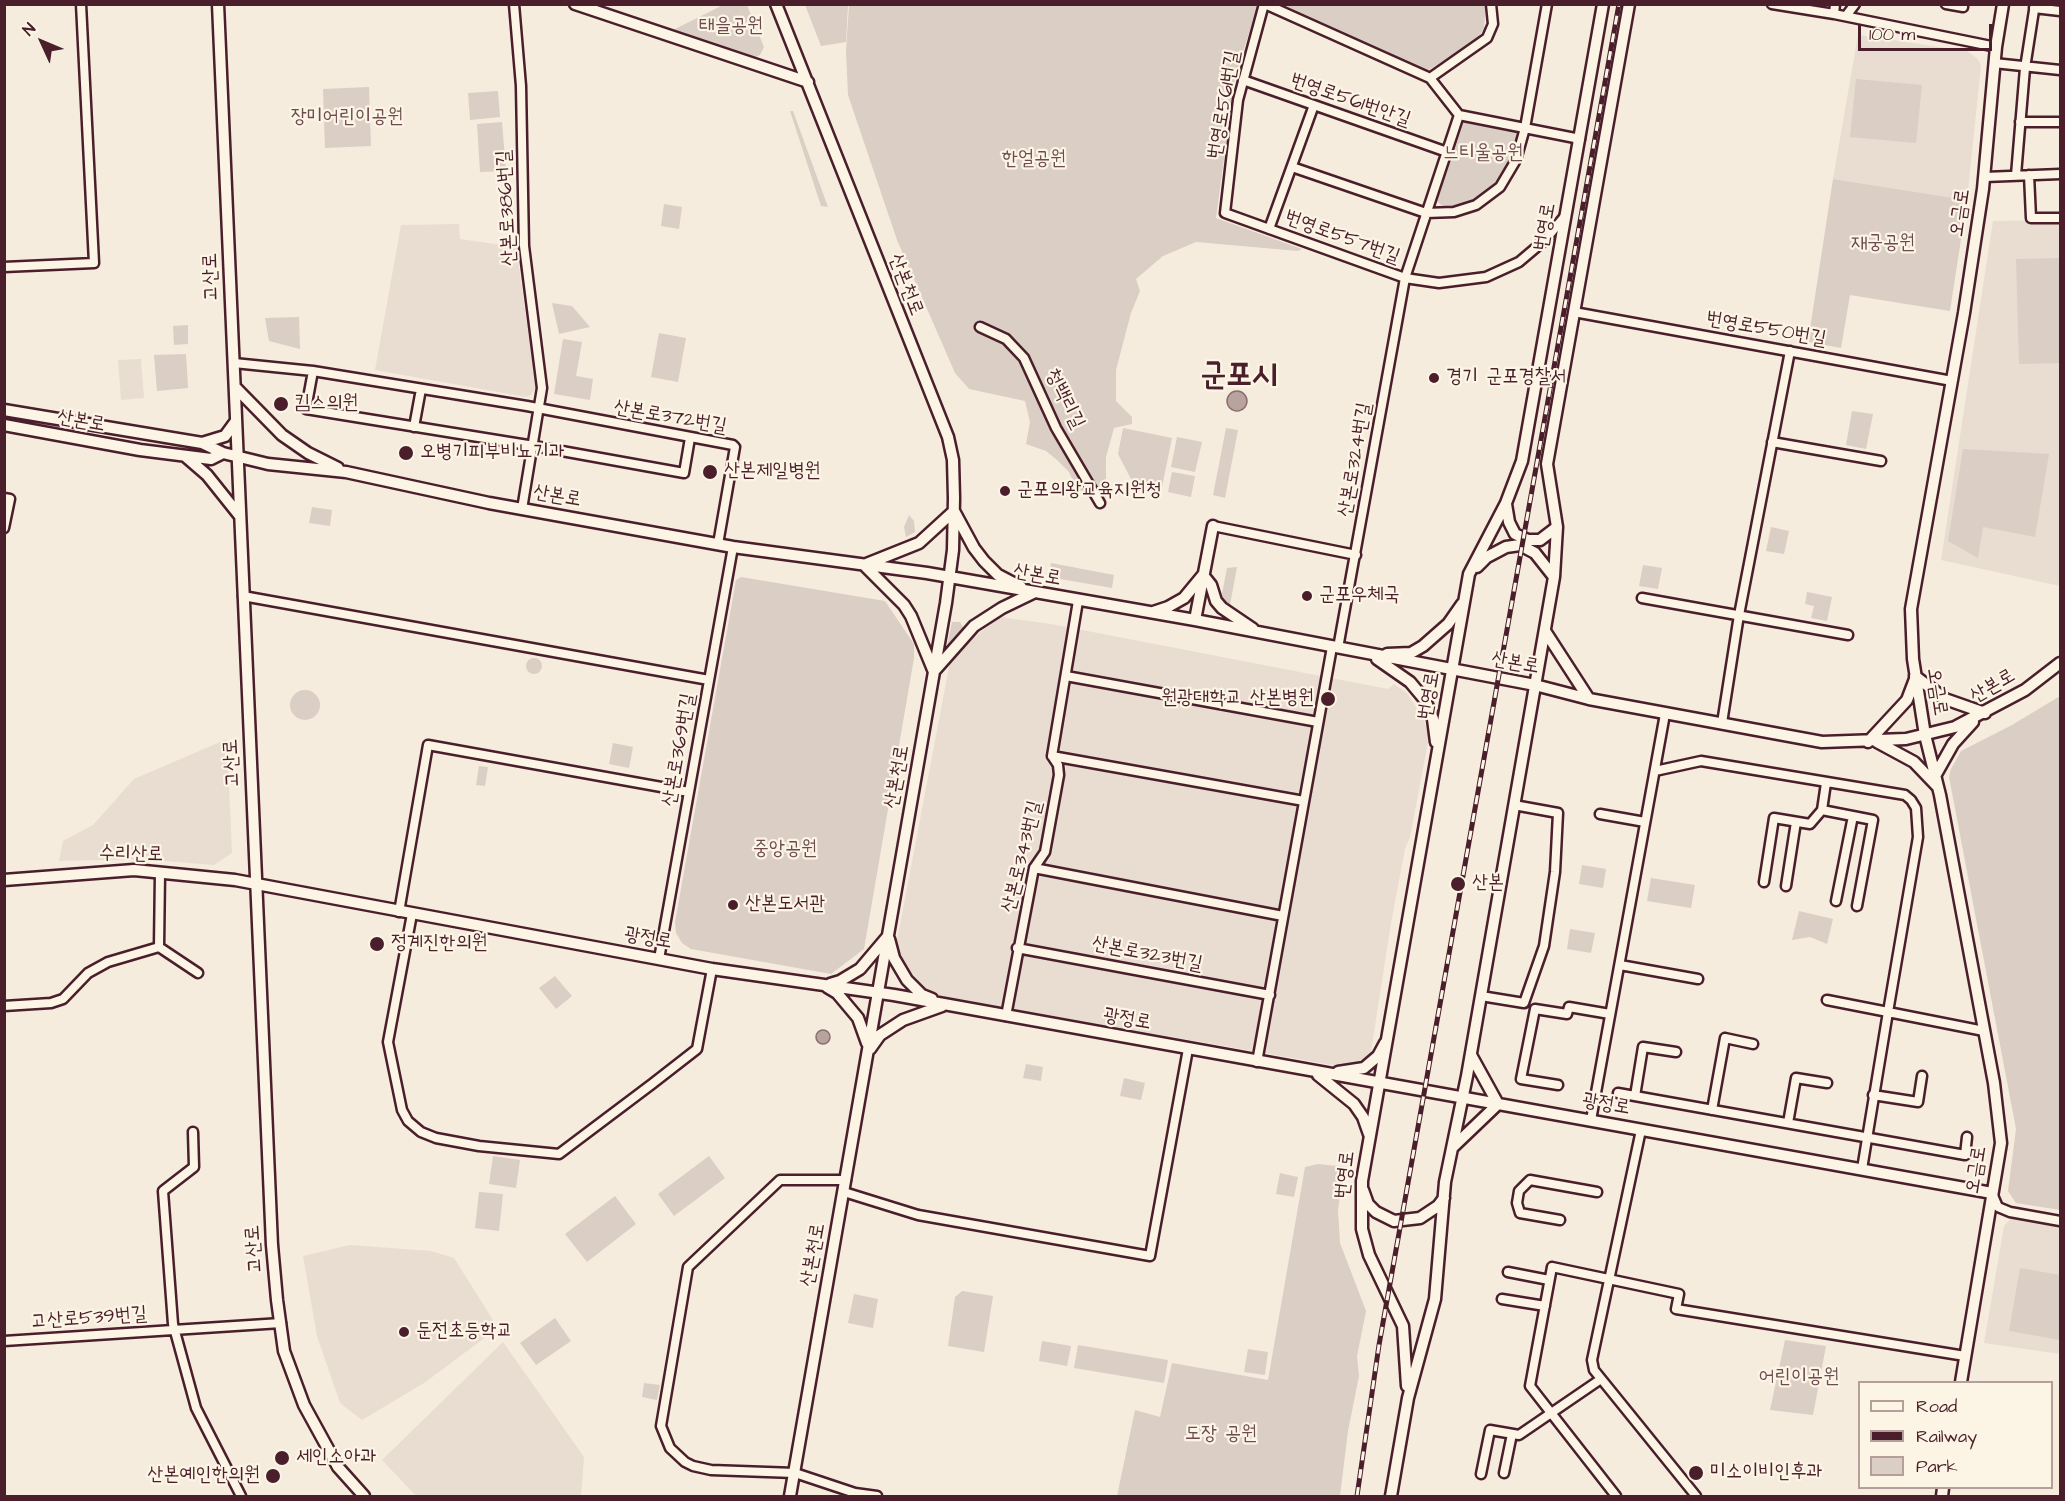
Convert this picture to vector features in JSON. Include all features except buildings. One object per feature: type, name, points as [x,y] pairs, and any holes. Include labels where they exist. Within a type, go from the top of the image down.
[{"type":"street","points":[[4,267],[94,263],[81,4]]},
{"type":"street","name":"고산로","points":[[218,4],[272,1245],[284,1351],[304,1405],[338,1467],[364,1497]]},
{"type":"street","name":"산본로386번길","points":[[514,4],[521,87],[521,210],[542,388],[522,509]]},
{"type":"street","points":[[575,4],[808,82]]},
{"type":"street","name":"산본천로","points":[[776,4],[903,330],[948,437],[953,460],[954,511],[950,578],[790,1497]]},
{"type":"street","name":"번영로561번길","points":[[1225,213],[1243,80],[1265,4],[1430,78],[1459,115]]},
{"type":"street","points":[[1430,78],[1487,38],[1493,24],[1491,4]]},
{"type":"street","points":[[1292,166],[1426,213],[1465,210],[1488,198],[1509,175],[1516,160],[1525,128],[1547,4]]},
{"type":"street","name":"번영로","points":[[1408,1398],[1403,1326],[1368,1255],[1361,1220],[1361,1187],[1469,574],[1506,503],[1522,461],[1603,4]]},
{"type":"street","name":"번영로","points":[[1391,1497],[1408,1398],[1435,1299],[1444,1198],[1452,1148],[1471,1054],[1554,577],[1557,527],[1547,464],[1629,4]]},
{"type":"street","points":[[1772,4],[1835,9],[1846,16],[1996,47]]},
{"type":"street","points":[[1846,16],[1855,4]]},
{"type":"street","points":[[1946,4],[1963,7],[1963,4]]},
{"type":"street","name":"오금로","points":[[1960,1381],[2001,1143],[1994,1083],[1936,781],[1925,735],[1916,676],[1911,609],[1952,381],[1984,177],[1994,63],[2003,4]]},
{"type":"street","points":[[2016,175],[2025,68],[2034,6],[2061,10]]},
{"type":"street","points":[[1994,63],[2061,70]]},
{"type":"street","name":"번영로561번안길","points":[[1243,80],[1447,152]]},
{"type":"street","name":"번영로557번길","points":[[1269,229],[1314,105]]},
{"type":"street","points":[[1459,115],[1580,139]]},
{"type":"street","name":"번영로557번길","points":[[1405,278],[1459,115]]},
{"type":"street","points":[[2020,122],[2061,122]]},
{"type":"street","points":[[1984,177],[2061,174]]},
{"type":"street","points":[[2029,175],[2031,218],[2061,218]]},
{"type":"street","name":"번영로557번길","points":[[1225,213],[1405,278],[1454,283],[1486,277],[1519,262],[1533,251],[1567,214]]},
{"type":"street","name":"산본로324번길","points":[[1335,647],[1356,555],[1405,278]]},
{"type":"street","name":"번영로550번길","points":[[1574,312],[1952,381]]},
{"type":"street","name":"청백리길","points":[[981,327],[1006,339],[1024,358],[1056,428],[1100,502]]},
{"type":"street","points":[[1722,723],[1739,615],[1790,351]]},
{"type":"street","points":[[234,363],[313,371],[538,410]]},
{"type":"street","points":[[313,371],[306,409],[534,446],[684,474],[690,438]]},
{"type":"street","points":[[235,387],[282,435],[308,453],[346,472]]},
{"type":"street","points":[[414,427],[421,389]]},
{"type":"street","points":[[4,410],[202,443],[222,453]]},
{"type":"street","name":"산본로372번길","points":[[538,410],[735,447],[718,544]]},
{"type":"street","points":[[202,443],[225,436],[236,421]]},
{"type":"street","name":"산본로","points":[[4,425],[82,441],[185,456],[211,459],[222,453],[268,464],[346,472],[522,509],[733,547],[950,578],[1195,620],[1452,672],[1535,686],[1665,714],[1822,742],[1873,742],[1925,735],[1955,727],[1981,715],[2061,663]]},
{"type":"street","points":[[1772,442],[1881,461]]},
{"type":"street","points":[[185,456],[207,475],[240,516]]},
{"type":"street","points":[[4,498],[10,499],[4,528]]},
{"type":"street","points":[[1506,503],[1509,522],[1515,534],[1528,540],[1540,540],[1557,527]]},
{"type":"street","points":[[954,511],[974,548],[991,568],[998,575],[1034,593],[1002,608],[974,626],[934,672],[908,610],[864,565],[919,543],[954,511]]},
{"type":"street","points":[[1195,620],[1213,526],[1356,555]]},
{"type":"street","points":[[1469,574],[1487,557],[1506,547],[1520,545],[1535,553],[1554,577]]},
{"type":"street","name":"산본로369번길","points":[[659,959],[733,547]]},
{"type":"street","points":[[1149,613],[1168,607],[1184,598],[1203,575]]},
{"type":"street","points":[[1203,575],[1211,585],[1216,601],[1222,608],[1258,633]]},
{"type":"street","points":[[243,596],[709,680]]},
{"type":"street","points":[[1372,655],[1411,653],[1423,646],[1448,624],[1465,598]]},
{"type":"street","points":[[1642,598],[1848,635]]},
{"type":"street","name":"산본로343번길","points":[[1006,1016],[1017,948],[1034,868],[1045,852],[1059,775],[1058,765],[1052,756],[1078,601]]},
{"type":"street","points":[[1545,631],[1589,699]]},
{"type":"street","points":[[1257,1062],[1318,722],[1335,647]]},
{"type":"street","points":[[1372,655],[1410,682],[1425,700],[1433,719],[1438,753]]},
{"type":"street","points":[[1066,676],[1318,722]]},
{"type":"street","points":[[1916,676],[1945,699],[1981,715],[1953,744],[1936,781],[1914,762],[1873,742],[1907,700],[1916,676]]},
{"type":"street","points":[[1592,1120],[1665,714]]},
{"type":"street","points":[[399,912],[428,745],[689,792]]},
{"type":"street","points":[[1052,756],[1304,801]]},
{"type":"street","points":[[1655,771],[1701,761],[1905,795],[1916,808],[1918,837],[1862,1169]]},
{"type":"street","points":[[1764,882],[1774,818],[1810,824],[1822,810],[1826,783]]},
{"type":"street","points":[[1481,996],[1524,1003],[1546,935],[1555,872],[1558,813],[1514,805]]},
{"type":"street","points":[[1822,810],[1873,820],[1857,906]]},
{"type":"street","points":[[1600,814],[1645,822]]},
{"type":"street","points":[[1836,901],[1853,816]]},
{"type":"street","points":[[1786,886],[1796,822]]},
{"type":"street","points":[[1034,868],[1283,916]]},
{"type":"street","name":"수리산로","points":[[4,880],[134,870],[256,883]]},
{"type":"street","points":[[159,947],[160,873]]},
{"type":"street","name":"광정로","points":[[256,883],[399,912],[712,969],[947,1005],[1992,1193]]},
{"type":"street","points":[[412,914],[388,1042],[400,1102],[408,1121],[421,1132],[436,1138],[468,1144],[559,1154],[697,1049],[712,969]]},
{"type":"street","points":[[824,985],[840,981],[860,969],[888,936]]},
{"type":"street","points":[[888,936],[894,958],[907,980],[922,995],[947,1005]]},
{"type":"street","points":[[159,947],[198,973]]},
{"type":"street","points":[[4,1006],[51,1003],[63,999],[88,973],[108,962],[159,947]]},
{"type":"street","name":"산본로323번길","points":[[1017,948],[1270,995]]},
{"type":"street","points":[[1620,965],[1698,979]]},
{"type":"street","points":[[824,985],[837,993],[858,1018],[865,1033],[868,1052]]},
{"type":"street","points":[[1827,1000],[1984,1031]]},
{"type":"street","points":[[868,1052],[880,1035],[903,1020],[947,1005]]},
{"type":"street","points":[[1558,1085],[1521,1079],[1535,1009],[1567,1014],[1569,1007],[1610,1014]]},
{"type":"street","points":[[1316,1073],[1349,1072],[1364,1068],[1378,1056],[1390,1032]]},
{"type":"street","points":[[1712,1110],[1725,1038],[1753,1044]]},
{"type":"street","points":[[1635,1096],[1644,1047],[1676,1052]]},
{"type":"street","points":[[844,1192],[918,1215],[1150,1256],[1188,1049]]},
{"type":"street","points":[[1452,1148],[1498,1104],[1471,1054]]},
{"type":"street","points":[[1316,1073],[1354,1104],[1363,1117],[1370,1137]]},
{"type":"street","points":[[1873,1095],[1918,1102],[1922,1076]]},
{"type":"street","points":[[1788,1123],[1796,1078],[1827,1083]]},
{"type":"street","points":[[1618,1092],[1965,1155],[1967,1137]]},
{"type":"street","points":[[1641,1130],[1592,1360],[1594,1370],[1696,1497]]},
{"type":"street","points":[[176,1330],[173,1324],[164,1191],[194,1167],[193,1132]]},
{"type":"street","points":[[846,1180],[780,1180],[688,1267],[661,1426],[670,1448],[685,1462],[702,1468],[795,1473],[855,1493],[877,1497]]},
{"type":"street","points":[[1560,1220],[1520,1213],[1517,1203],[1519,1191],[1530,1180],[1597,1191]]},
{"type":"street","points":[[1361,1187],[1368,1204],[1376,1212],[1394,1221],[1420,1218],[1438,1206],[1444,1198]]},
{"type":"street","points":[[1992,1193],[1998,1207],[2010,1212],[2061,1221]]},
{"type":"street","points":[[1614,1496],[1530,1386],[1552,1267],[1679,1294],[1676,1309],[1965,1356]]},
{"type":"street","points":[[1508,1272],[1549,1280]]},
{"type":"street","points":[[1502,1299],[1545,1306]]},
{"type":"street","name":"고산로539번길","points":[[4,1341],[281,1323]]},
{"type":"street","name":"고산로539번길","points":[[176,1330],[196,1408],[240,1497]]},
{"type":"street","points":[[1481,1474],[1490,1430],[1519,1435],[1601,1379]]},
{"type":"street","points":[[1504,1473],[1512,1434]]},
{"type":"shaded area","points":[[1858,35],[1967,51],[1978,59],[1981,66],[1967,200],[1833,179]]},
{"type":"shaded area","points":[[2060,220],[2060,586],[1941,560],[1993,221]]},
{"type":"shaded area","points":[[459,224],[460,239],[516,247],[536,387],[531,395],[526,397],[375,370],[401,225]]},
{"type":"shaded area","points":[[141,359],[144,398],[121,400],[118,360]]},
{"type":"shaded area","points":[[1237,391],[1244,394],[1247,401],[1244,408],[1237,411],[1230,408],[1227,401],[1230,394]]},
{"type":"shaded area","points":[[1000,617],[1051,624],[1388,689],[1394,684],[1407,693],[1424,720],[1429,737],[1391,923],[1370,1058],[1349,1068],[928,994],[895,951],[950,662],[956,652]]},
{"type":"shaded area","points":[[227,739],[232,853],[214,865],[141,859],[59,861],[63,841],[93,825],[134,779]]},
{"type":"shaded area","points":[[820,1030],[826,1030],[830,1037],[826,1044],[820,1044],[816,1040],[816,1034]]},
{"type":"shaded area","points":[[2014,1215],[2060,1224],[2060,1354],[1984,1343],[2004,1226]]},
{"type":"shaded area","name":"둔전초등학교","points":[[350,1245],[431,1251],[454,1258],[498,1328],[424,1383],[362,1420],[340,1403],[317,1336],[303,1256]]},
{"type":"shaded area","points":[[503,1342],[584,1457],[581,1496],[416,1496],[382,1460]]},
{"type":"green space","name":"태을공원","points":[[723,5],[747,5],[764,47],[760,55],[753,58],[746,56],[673,30]]},
{"type":"green space","points":[[805,5],[848,5],[846,42],[821,46]]},
{"type":"green space","name":"한얼공원","points":[[849,5],[1258,5],[1235,77],[1216,218],[1302,249],[1298,251],[1196,242],[1163,256],[1136,279],[1140,291],[1131,313],[1116,370],[1116,401],[1132,417],[1132,424],[1114,428],[1106,457],[1106,497],[1077,490],[1069,472],[1057,460],[1046,451],[1026,444],[1030,422],[1025,401],[969,389],[955,373],[897,240],[848,95],[846,51]]},
{"type":"green space","points":[[1279,5],[1485,5],[1485,17],[1484,28],[1477,40],[1427,71]]},
{"type":"green space","points":[[1856,79],[1922,85],[1916,143],[1850,137]]},
{"type":"green space","name":"장미어린이공원","points":[[369,87],[371,146],[325,148],[323,89]]},
{"type":"green space","points":[[498,91],[500,117],[470,120],[468,93]]},
{"type":"green space","points":[[790,111],[793,111],[828,207],[821,206]]},
{"type":"green space","name":"느티울공원","points":[[1465,119],[1519,130],[1515,155],[1498,183],[1475,201],[1452,208],[1441,205],[1437,201]]},
{"type":"green space","points":[[502,122],[506,171],[480,172],[477,124]]},
{"type":"green space","name":"재궁공원","points":[[1833,179],[1967,200],[1950,311],[1850,295],[1841,348],[1808,342]]},
{"type":"green space","points":[[664,204],[682,207],[679,229],[661,226]]},
{"type":"green space","points":[[2060,258],[2060,363],[2019,364],[2016,259]]},
{"type":"green space","points":[[552,303],[572,306],[590,327],[559,334]]},
{"type":"green space","points":[[299,317],[300,349],[269,341],[265,318]]},
{"type":"green space","points":[[188,325],[188,344],[174,345],[173,326]]},
{"type":"green space","points":[[659,333],[686,338],[678,382],[651,377]]},
{"type":"green space","points":[[563,339],[582,342],[576,376],[593,379],[590,400],[554,394]]},
{"type":"green space","points":[[186,354],[188,388],[157,391],[154,355]]},
{"type":"green space","points":[[1852,411],[1873,414],[1866,449],[1846,445]]},
{"type":"green space","points":[[1123,428],[1172,438],[1162,487],[1132,481],[1118,454]]},
{"type":"green space","points":[[1226,428],[1238,430],[1225,498],[1213,495]]},
{"type":"green space","points":[[1177,437],[1202,442],[1195,472],[1171,467]]},
{"type":"green space","points":[[1963,449],[2049,454],[2035,537],[1983,527],[1978,558],[1948,541]]},
{"type":"green space","points":[[1172,472],[1195,476],[1191,497],[1168,492]]},
{"type":"green space","points":[[312,507],[332,510],[330,526],[309,523]]},
{"type":"green space","points":[[909,515],[914,521],[915,532],[906,537],[904,527]]},
{"type":"green space","points":[[1771,527],[1789,531],[1784,554],[1766,551]]},
{"type":"green space","points":[[1051,563],[1114,575],[1112,588],[1049,577]]},
{"type":"green space","points":[[1643,565],[1662,568],[1658,589],[1639,586]]},
{"type":"green space","points":[[1237,567],[1230,605],[1224,601],[1222,594],[1227,568]]},
{"type":"green space","name":"중앙공원","points":[[741,577],[885,601],[914,644],[914,658],[864,949],[831,974],[691,949],[682,943],[676,933],[675,922],[736,580]]},
{"type":"green space","points":[[1807,592],[1832,597],[1827,621],[1811,618],[1814,606],[1805,604]]},
{"type":"green space","points":[[952,622],[960,622],[964,629],[947,646]]},
{"type":"green space","points":[[534,658],[542,666],[534,674],[526,666]]},
{"type":"green space","points":[[305,690],[316,694],[320,705],[316,716],[305,720],[294,716],[290,705],[294,694]]},
{"type":"green space","points":[[2060,696],[2060,1210],[2016,1203],[2008,1191],[2016,1129],[1949,777],[1961,751],[2012,725]]},
{"type":"green space","points":[[613,743],[633,747],[629,768],[609,764]]},
{"type":"green space","points":[[479,766],[488,767],[485,786],[476,785]]},
{"type":"green space","points":[[1582,865],[1606,869],[1603,888],[1579,884]]},
{"type":"green space","points":[[1651,878],[1695,885],[1691,908],[1647,901]]},
{"type":"green space","points":[[1799,911],[1833,919],[1827,944],[1810,937],[1792,940]]},
{"type":"green space","points":[[1570,929],[1595,933],[1591,953],[1567,949]]},
{"type":"green space","points":[[555,976],[572,996],[556,1009],[539,988]]},
{"type":"green space","points":[[1026,1064],[1043,1067],[1041,1081],[1023,1078]]},
{"type":"green space","points":[[1124,1078],[1145,1083],[1141,1100],[1120,1096]]},
{"type":"green space","points":[[493,1156],[520,1160],[516,1188],[489,1184]]},
{"type":"green space","points":[[709,1156],[725,1178],[674,1216],[658,1194]]},
{"type":"green space","name":"도장 공원","points":[[1318,1164],[1347,1167],[1342,1179],[1338,1211],[1340,1243],[1366,1311],[1357,1356],[1359,1376],[1348,1431],[1340,1496],[1117,1496],[1135,1410],[1160,1417],[1172,1363],[1268,1380],[1305,1167]]},
{"type":"green space","points":[[1280,1173],[1298,1177],[1294,1197],[1276,1194]]},
{"type":"green space","points":[[479,1192],[503,1194],[499,1231],[475,1228]]},
{"type":"green space","points":[[615,1196],[636,1224],[587,1262],[565,1234]]},
{"type":"green space","points":[[2020,1268],[2060,1275],[2060,1340],[2009,1331]]},
{"type":"green space","points":[[962,1291],[993,1296],[984,1352],[948,1346],[955,1297]]},
{"type":"green space","points":[[854,1294],[878,1299],[873,1328],[848,1323]]},
{"type":"green space","points":[[555,1318],[571,1341],[536,1365],[520,1343]]},
{"type":"green space","name":"어린이공원","points":[[1785,1340],[1826,1346],[1813,1415],[1770,1410]]},
{"type":"green space","points":[[1042,1341],[1071,1346],[1067,1366],[1039,1361]]},
{"type":"green space","points":[[1078,1345],[1168,1360],[1164,1383],[1074,1368]]},
{"type":"green space","points":[[1248,1349],[1268,1352],[1265,1375],[1244,1372]]},
{"type":"green space","points":[[644,1383],[660,1385],[657,1400],[642,1397]]},
{"type":"railway","points":[[1357,1496],[1379,1345],[1619,4]]},
{"type":"place","name":"경기 군포경찰서","points":[[1434,378]]},
{"type":"place","name":"킴스의원","points":[[281,404]]},
{"type":"place","name":"오병기피부비뇨기과","points":[[406,453]]},
{"type":"place","name":"산본제일병원","points":[[710,472]]},
{"type":"place","name":"군포의왕교육지원청","points":[[1005,491]]},
{"type":"place","name":"군포우체국","points":[[1307,596]]},
{"type":"place","name":"원광대학교 산본병원","points":[[1328,699]]},
{"type":"place","name":"산본","points":[[1458,884]]},
{"type":"place","name":"산본도서관","points":[[733,905]]},
{"type":"place","name":"정계진한의원","points":[[377,944]]},
{"type":"place","name":"둔전초등학교","points":[[404,1332]]},
{"type":"place","name":"세인소아과","points":[[282,1458]]},
{"type":"place","name":"미소이비인후과","points":[[1696,1473]]},
{"type":"place","name":"산본예인한의원","points":[[273,1476]]},
{"type":"district","name":"군포시","points":[[1239,377]]}]
